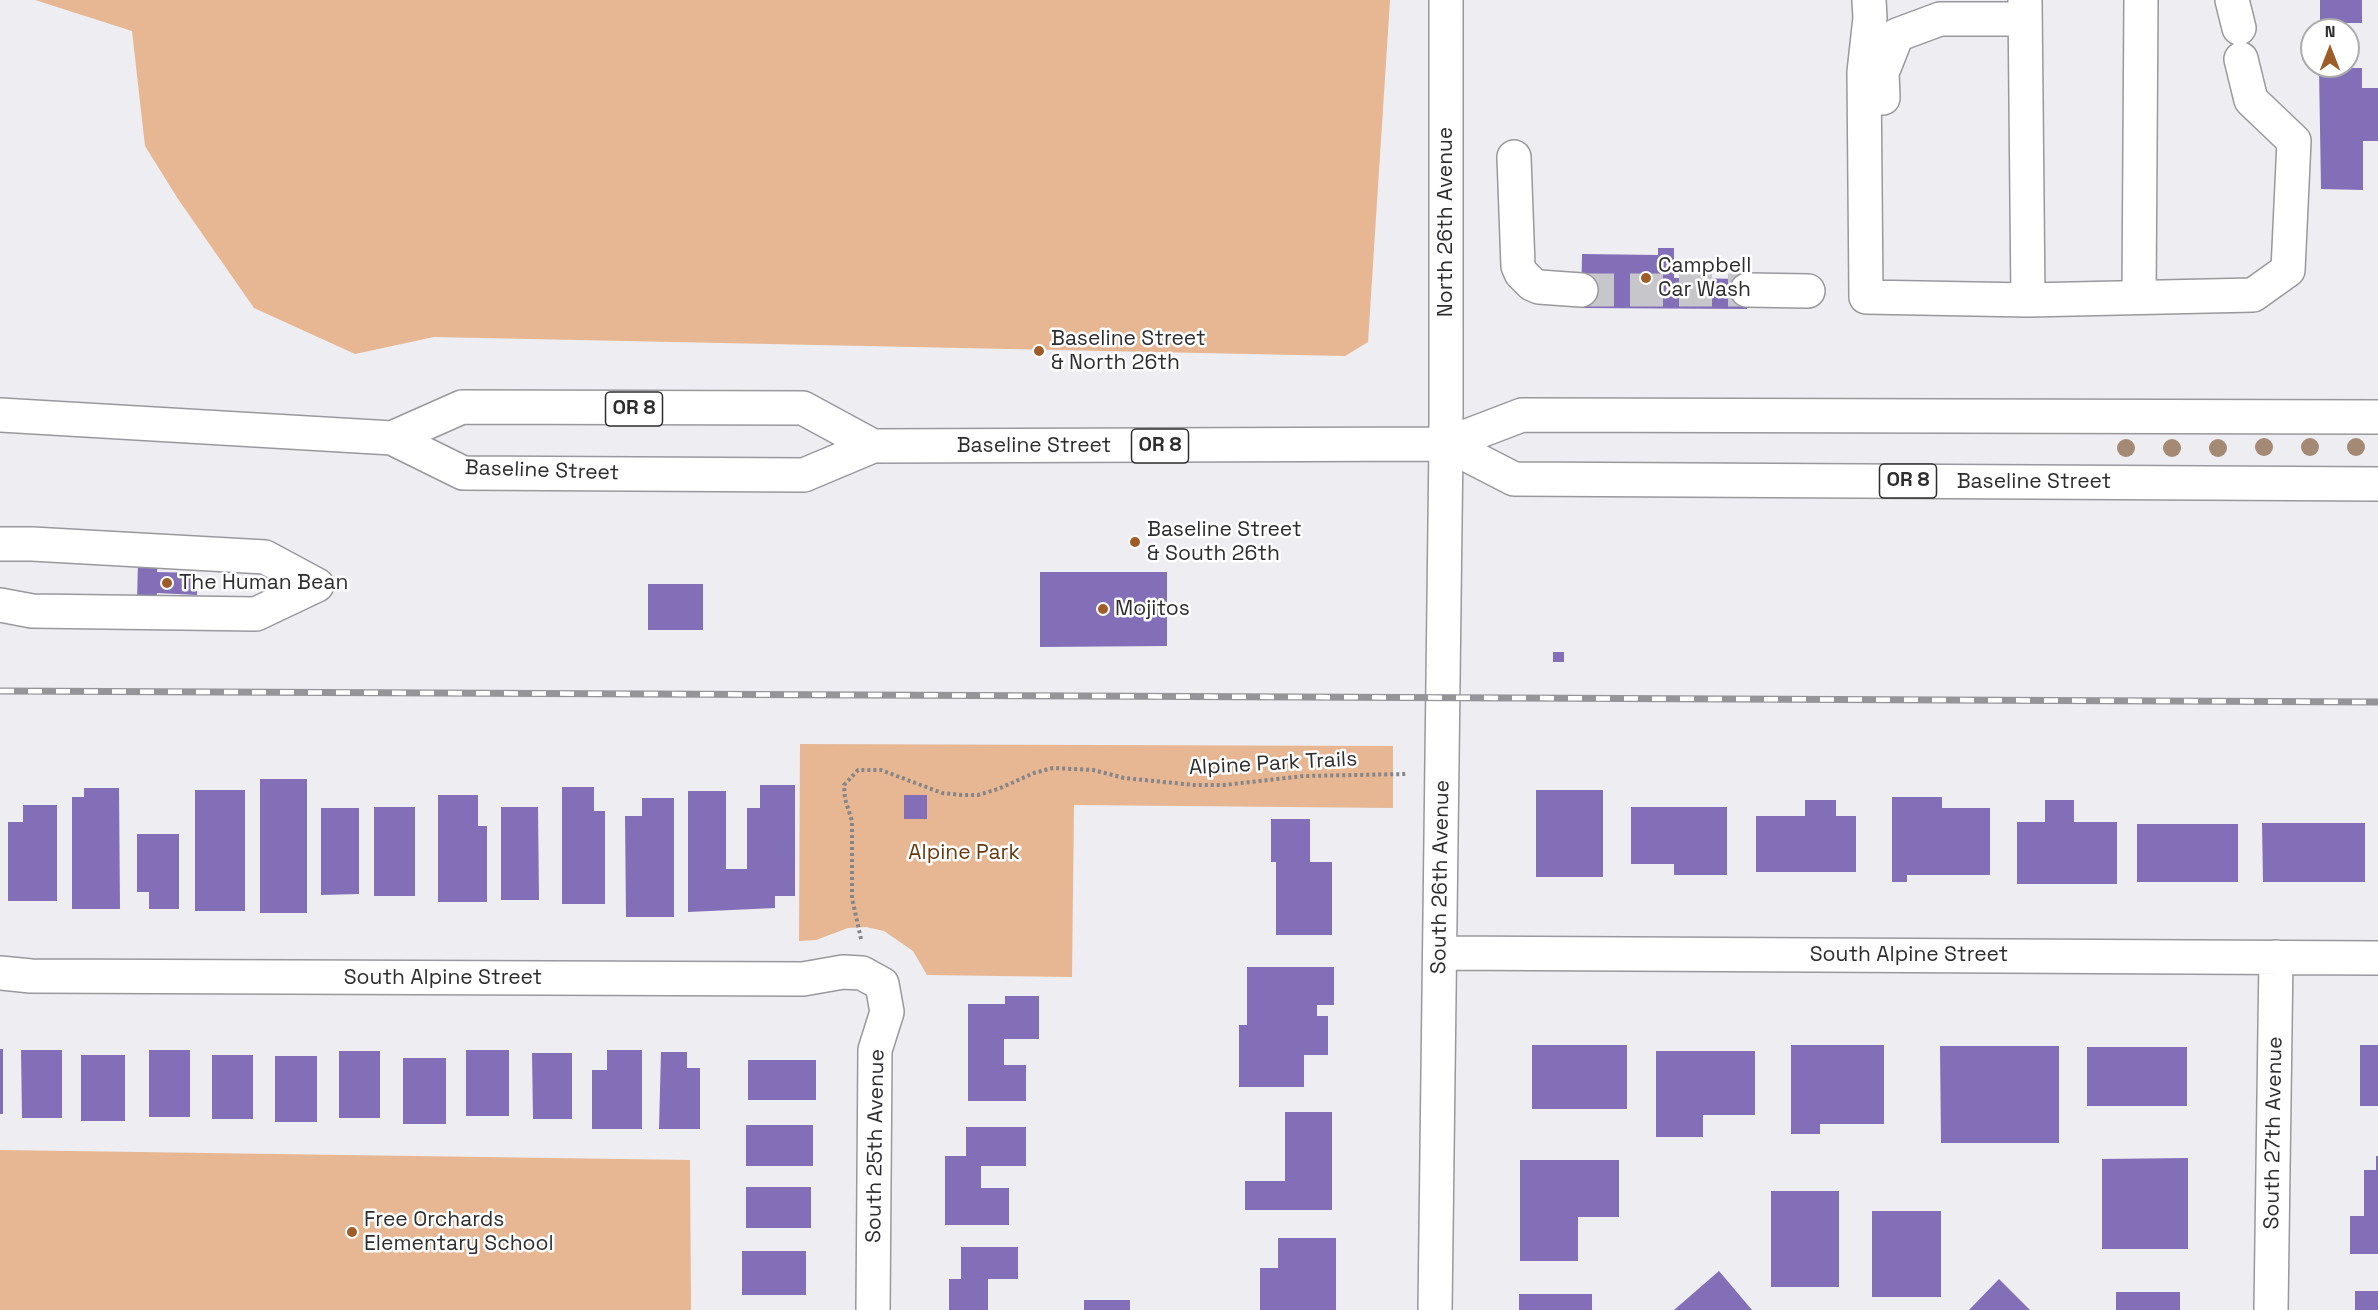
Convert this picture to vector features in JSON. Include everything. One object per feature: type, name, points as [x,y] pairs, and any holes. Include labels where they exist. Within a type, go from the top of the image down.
[{"type":"main road","name":"North 26th Avenue","points":[[1446,0],[1446,444]]},
{"type":"main road","points":[[1869,0],[1870,18],[1864,72],[1866,297],[2028,300],[2253,295],[2288,270],[2294,141],[2251,100],[2237,29]]},
{"type":"main road","points":[[2139,296],[2141,0]]},
{"type":"main road","points":[[1866,279],[1886,231],[1882,73],[1897,35],[1940,19],[2025,10],[2028,300]]},
{"type":"main road","points":[[1514,157],[1518,266],[1521,273],[1532,284],[1539,287],[1581,290]]},
{"type":"main road","points":[[1747,290],[1808,291]]},
{"type":"main road","name":"Baseline Street","points":[[392,438],[462,407],[803,408],[873,446]]},
{"type":"main road","name":"Baseline Street","points":[[0,415],[392,438],[463,473],[804,475],[873,446],[1446,444],[1522,416],[2378,417]]},
{"type":"main road","name":"Baseline Street","points":[[1446,444],[1514,479],[2378,484]]},
{"type":"main road","name":"South 26th Avenue","points":[[1435,1310],[1446,444]]},
{"type":"main road","points":[[0,544],[265,557],[317,585],[256,614],[32,611],[0,605]]},
{"type":"main road","name":"South Alpine Street","points":[[1440,953],[2378,958]]},
{"type":"main road","name":"South 27th Avenue","points":[[2271,1310],[2276,957]]},
{"type":"main road","name":"South Alpine Street","points":[[0,973],[31,976],[803,979],[843,972],[872,978]]},
{"type":"main road","name":"South 25th Avenue","points":[[872,978],[887,1012],[875,1050],[873,1310]]},
{"type":"path","name":"Alpine Park Trails","points":[[872,978],[852,898],[852,821],[845,799],[844,785],[858,770],[881,770],[942,793],[962,795],[978,795],[1053,768],[1093,770],[1124,778],[1194,785],[1224,785],[1304,776],[1443,774]]},
{"type":"green space","points":[[35,0],[1390,0],[1368,342],[1345,356],[434,337],[355,354],[254,308],[178,199],[145,146],[132,31]]},
{"type":"green space","name":"Alpine Park","points":[[800,744],[1393,746],[1393,808],[1074,805],[1072,977],[927,975],[913,951],[884,931],[866,927],[848,928],[816,940],[799,941]]},
{"type":"green space","name":"Free Orchards Elementary School","points":[[0,1150],[690,1160],[691,1310],[0,1310]]},
{"type":"building","points":[[2320,0],[2362,0],[2362,23],[2360,23],[2360,18],[2320,18]]},
{"type":"building","points":[[2360,68],[2362,68],[2362,88],[2378,88],[2378,141],[2363,141],[2363,190],[2321,189],[2319,78],[2360,78]]},
{"type":"building","name":"Campbell Car Wash","points":[[1658,248],[1674,248],[1674,278],[1747,279],[1747,309],[1581,308],[1582,254],[1658,255]]},
{"type":"building","name":"The Human Bean","points":[[138,561],[158,561],[157,572],[197,573],[197,595],[157,593],[156,603],[137,603]]},
{"type":"building","name":"Mojitos","points":[[1040,572],[1167,572],[1167,646],[1040,647]]},
{"type":"building","points":[[648,584],[703,584],[703,630],[648,630]]},
{"type":"building","points":[[1553,652],[1564,652],[1564,662],[1553,662]]},
{"type":"building","points":[[260,779],[307,779],[307,913],[260,913]]},
{"type":"building","points":[[760,785],[795,785],[795,896],[775,896],[775,908],[688,912],[688,791],[726,791],[726,869],[747,869],[747,808],[760,808]]},
{"type":"building","points":[[562,787],[594,787],[594,811],[605,811],[605,904],[562,904]]},
{"type":"building","points":[[84,788],[119,788],[120,909],[72,909],[72,797],[84,797]]},
{"type":"building","points":[[195,790],[245,790],[245,911],[195,911]]},
{"type":"building","points":[[1536,790],[1603,790],[1603,877],[1536,877]]},
{"type":"building","points":[[438,795],[478,795],[478,826],[487,826],[487,902],[438,902]]},
{"type":"building","points":[[904,795],[927,795],[927,819],[904,819]]},
{"type":"building","points":[[1892,797],[1942,797],[1942,808],[1990,808],[1990,875],[1907,875],[1907,882],[1892,882]]},
{"type":"building","points":[[642,798],[674,798],[674,917],[626,917],[625,816],[642,816]]},
{"type":"building","points":[[1805,800],[1836,800],[1836,816],[1856,816],[1856,872],[1756,872],[1756,816],[1805,816]]},
{"type":"building","points":[[2045,800],[2074,800],[2074,822],[2117,822],[2117,884],[2017,884],[2017,822],[2045,822]]},
{"type":"building","points":[[23,805],[57,805],[57,901],[8,901],[8,822],[23,822]]},
{"type":"building","points":[[374,807],[415,807],[415,896],[374,896]]},
{"type":"building","points":[[501,807],[538,807],[539,900],[501,900]]},
{"type":"building","points":[[1631,807],[1727,807],[1727,875],[1674,875],[1674,864],[1631,864]]},
{"type":"building","points":[[321,808],[359,808],[359,894],[321,895]]},
{"type":"building","points":[[1271,819],[1310,819],[1310,862],[1332,862],[1332,935],[1276,935],[1276,862],[1271,862]]},
{"type":"building","points":[[2262,823],[2365,823],[2365,882],[2263,882]]},
{"type":"building","points":[[2137,824],[2238,824],[2238,882],[2137,882]]},
{"type":"building","points":[[137,834],[179,834],[179,909],[149,909],[149,892],[137,892]]},
{"type":"building","points":[[1247,967],[1334,967],[1334,1005],[1317,1005],[1317,1016],[1328,1016],[1328,1055],[1304,1055],[1304,1087],[1239,1087],[1239,1025],[1247,1025]]},
{"type":"building","points":[[1005,996],[1039,996],[1039,1039],[1004,1039],[1004,1065],[1026,1065],[1026,1101],[968,1101],[968,1004],[1005,1004]]},
{"type":"building","points":[[1532,1045],[1627,1045],[1627,1109],[1532,1109]]},
{"type":"building","points":[[1791,1045],[1884,1045],[1884,1124],[1820,1124],[1820,1134],[1791,1134]]},
{"type":"building","points":[[2360,1045],[2378,1045],[2378,1106],[2360,1106]]},
{"type":"building","points":[[1940,1046],[2059,1046],[2059,1143],[1941,1143]]},
{"type":"building","points":[[2087,1047],[2187,1047],[2187,1106],[2087,1106]]},
{"type":"building","points":[[0,1049],[3,1049],[3,1114],[0,1114]]},
{"type":"building","points":[[21,1050],[62,1050],[62,1118],[22,1118]]},
{"type":"building","points":[[149,1050],[190,1050],[190,1117],[149,1117]]},
{"type":"building","points":[[466,1050],[509,1050],[509,1116],[466,1116]]},
{"type":"building","points":[[607,1050],[642,1050],[642,1129],[592,1129],[592,1070],[607,1070]]},
{"type":"building","points":[[339,1051],[380,1051],[380,1118],[339,1118]]},
{"type":"building","points":[[1656,1051],[1755,1051],[1755,1115],[1703,1115],[1703,1137],[1656,1137]]},
{"type":"building","points":[[661,1052],[687,1052],[687,1068],[700,1068],[700,1129],[659,1129]]},
{"type":"building","points":[[532,1053],[572,1053],[572,1119],[533,1119]]},
{"type":"building","points":[[81,1055],[125,1055],[125,1121],[81,1121]]},
{"type":"building","points":[[212,1055],[253,1055],[253,1119],[212,1119]]},
{"type":"building","points":[[275,1056],[317,1056],[317,1122],[275,1122]]},
{"type":"building","points":[[403,1058],[446,1058],[446,1124],[403,1124]]},
{"type":"building","points":[[748,1060],[816,1060],[816,1100],[748,1100]]},
{"type":"building","points":[[1285,1112],[1332,1112],[1332,1210],[1245,1210],[1245,1181],[1285,1181]]},
{"type":"building","points":[[746,1125],[813,1125],[813,1166],[746,1166]]},
{"type":"building","points":[[966,1127],[1026,1127],[1026,1166],[981,1166],[981,1188],[1009,1188],[1009,1225],[945,1225],[945,1156],[966,1156]]},
{"type":"building","points":[[2376,1156],[2378,1156],[2378,1254],[2350,1254],[2350,1216],[2364,1216],[2364,1170],[2376,1170]]},
{"type":"building","points":[[2188,1158],[2188,1249],[2102,1249],[2102,1159]]},
{"type":"building","points":[[1520,1160],[1619,1160],[1619,1217],[1578,1217],[1578,1261],[1520,1261]]},
{"type":"building","points":[[746,1187],[811,1187],[811,1228],[746,1228]]},
{"type":"building","points":[[1771,1191],[1839,1191],[1839,1287],[1771,1287]]},
{"type":"building","points":[[1872,1211],[1941,1211],[1941,1297],[1872,1297]]},
{"type":"building","points":[[1278,1238],[1336,1238],[1336,1310],[1260,1310],[1260,1268],[1278,1268]]},
{"type":"building","points":[[961,1247],[1018,1247],[1018,1279],[988,1279],[988,1310],[949,1310],[949,1279],[961,1279]]},
{"type":"building","points":[[742,1251],[806,1251],[806,1295],[742,1295]]},
{"type":"building","points":[[1719,1271],[1752,1310],[1674,1310]]},
{"type":"building","points":[[1999,1279],[2030,1310],[1969,1310]]},
{"type":"building","points":[[2355,1291],[2378,1291],[2378,1310],[2355,1310]]},
{"type":"building","points":[[2116,1292],[2180,1292],[2180,1310],[2116,1310]]},
{"type":"building","points":[[1519,1294],[1592,1294],[1592,1310],[1519,1310]]},
{"type":"building","points":[[1084,1300],[1130,1300],[1130,1310],[1084,1310]]},
{"type":"tunnel","points":[[1581,290],[1747,290]]},
{"type":"railway","points":[[0,691],[2378,702]]},
{"type":"place","name":"Campbell Car Wash","points":[[1646,278]]},
{"type":"place","name":"Baseline Street & North 26th","points":[[1039,351]]},
{"type":"place","name":"Baseline Street & South 26th","points":[[1135,542]]},
{"type":"place","name":"The Human Bean","points":[[167,583]]},
{"type":"place","name":"Mojitos","points":[[1103,609]]},
{"type":"place","name":"Free Orchards Elementary School","points":[[352,1232]]}]
